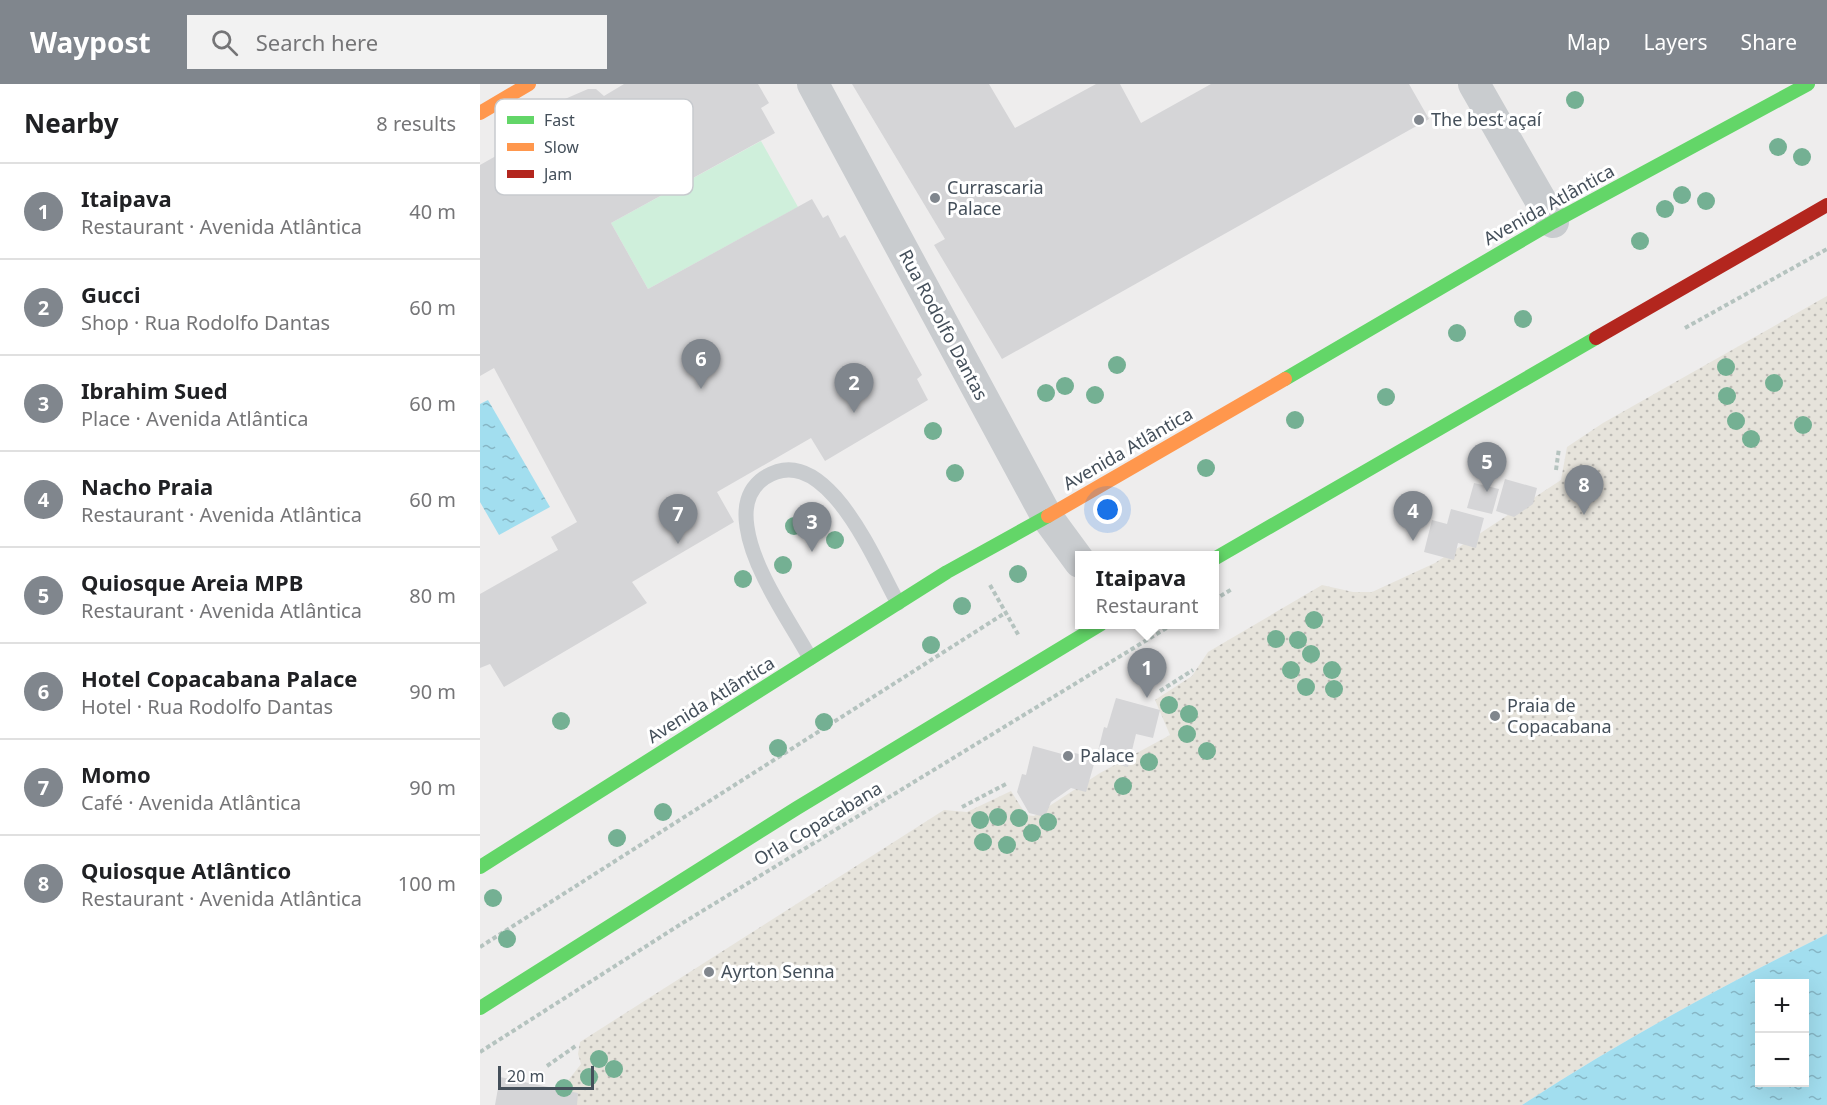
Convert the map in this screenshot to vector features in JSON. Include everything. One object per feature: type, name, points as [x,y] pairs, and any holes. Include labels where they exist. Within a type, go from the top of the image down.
[{"type":"main road","points":[[504,99],[529,84]]},
{"type":"main road","name":"Avenida Atlântica","points":[[480,867],[947,572],[1047,517],[1552,222],[1808,84]]},
{"type":"main road","points":[[480,113],[495,104]]},
{"type":"main road","points":[[1219,557],[1827,206]]},
{"type":"main road","points":[[480,1008],[796,808],[1093,629]]},
{"type":"street","name":"Rua Rodolfo Dantas","points":[[813,84],[1047,517],[1075,555]]},
{"type":"street","points":[[1474,84],[1552,222]]},
{"type":"lane","points":[[810,658],[757,562],[747,528],[746,504],[753,487],[765,477],[785,470],[802,470],[819,479],[847,512],[898,603]]},
{"type":"path","points":[[1557,470],[1559,448]]},
{"type":"path","points":[[988,583],[1022,642]]},
{"type":"path","points":[[480,947],[1005,613]]},
{"type":"path","name":"Orla Copacabana","points":[[480,1052],[681,924],[1165,629]]},
{"type":"path","points":[[1160,691],[1193,670]]},
{"type":"path","points":[[962,807],[1006,784]]},
{"type":"path","points":[[547,1066],[577,1045]]},
{"type":"sand","name":"Praia de Copacabana","points":[[1827,296],[1827,934],[1672,1015],[1522,1105],[549,1105],[581,1064],[578,1054],[580,1042],[944,810],[967,812],[1011,791],[1026,815],[1034,816],[1100,773],[1170,735],[1155,700],[1192,676],[1208,652],[1322,585],[1353,592],[1372,592],[1435,563],[1561,480],[1567,447],[1603,423]]},
{"type":"green space","points":[[761,141],[798,207],[648,289],[611,223],[662,195],[693,195],[693,178]]},
{"type":"water","points":[[488,400],[550,507],[499,535],[480,502],[480,404]]},
{"type":"water","points":[[1827,934],[1827,1105],[1522,1105],[1634,1036]]},
{"type":"building","points":[[624,84],[758,84],[769,103],[761,108],[775,133],[693,178],[693,99],[565,99],[588,89],[596,89],[604,96]]},
{"type":"building","points":[[852,84],[989,84],[1015,128],[1096,84],[1120,84],[1141,123],[1211,84],[1409,84],[1429,119],[1002,359],[934,245],[945,239]]},
{"type":"building","points":[[495,157],[495,195],[662,195],[611,223],[648,289],[812,199],[823,218],[828,215],[840,238],[845,235],[922,375],[917,379],[928,400],[825,461],[811,438],[717,492],[734,522],[632,582],[647,603],[504,687],[490,664],[480,668],[480,594],[558,550],[551,537],[577,522],[494,368],[480,376],[480,165]]},
{"type":"building","points":[[1505,479],[1537,488],[1533,504],[1514,517],[1496,511]]},
{"type":"building","points":[[1474,483],[1499,489],[1492,514],[1467,508]]},
{"type":"building","points":[[1451,509],[1484,518],[1476,548],[1458,543],[1454,560],[1424,552],[1432,520],[1447,524]]},
{"type":"building","points":[[1116,698],[1160,710],[1153,738],[1136,734],[1128,767],[1096,759],[1104,727],[1107,728]]},
{"type":"building","points":[[1033,746],[1062,754],[1063,751],[1096,757],[1086,792],[1071,788],[1051,802],[1045,817],[1029,813],[1017,792],[1022,774],[1026,775]]},
{"type":"building","points":[[500,1077],[578,1093],[577,1105],[495,1105]]},
{"type":"traffic: fast","points":[[1285,379],[1553,222],[1808,84]]},
{"type":"traffic: fast","points":[[1219,556],[1596,338]]},
{"type":"traffic: fast","points":[[480,867],[947,572],[1048,516]]},
{"type":"traffic: fast","points":[[480,1008],[797,808],[1093,629]]},
{"type":"traffic: slow","points":[[504,99],[529,84]]},
{"type":"traffic: slow","points":[[480,113],[495,104]]},
{"type":"traffic: slow","points":[[1048,516],[1285,379]]},
{"type":"traffic: jam","points":[[1596,338],[1827,205]]},
{"type":"place","name":"The best açaí","points":[[1419,120]]},
{"type":"place","name":"Currascaria Palace","points":[[935,198]]},
{"type":"place","name":"Hotel Copacabana Palace","points":[[701,389]]},
{"type":"place","name":"Gucci","points":[[854,413]]},
{"type":"place","name":"Quiosque Areia MPB","points":[[1487,492]]},
{"type":"place","name":"Quiosque Atlântico","points":[[1584,515]]},
{"type":"place","name":"Nacho Praia","points":[[1413,541]]},
{"type":"place","name":"Momo","points":[[678,544]]},
{"type":"place","name":"Ibrahim Sued","points":[[812,552]]},
{"type":"place","name":"Itaipava","points":[[1147,698]]},
{"type":"place","name":"Praia de Copacabana","points":[[1495,716]]},
{"type":"place","name":"Palace","points":[[1068,756]]},
{"type":"place","name":"Ayrton Senna","points":[[709,972]]}]
